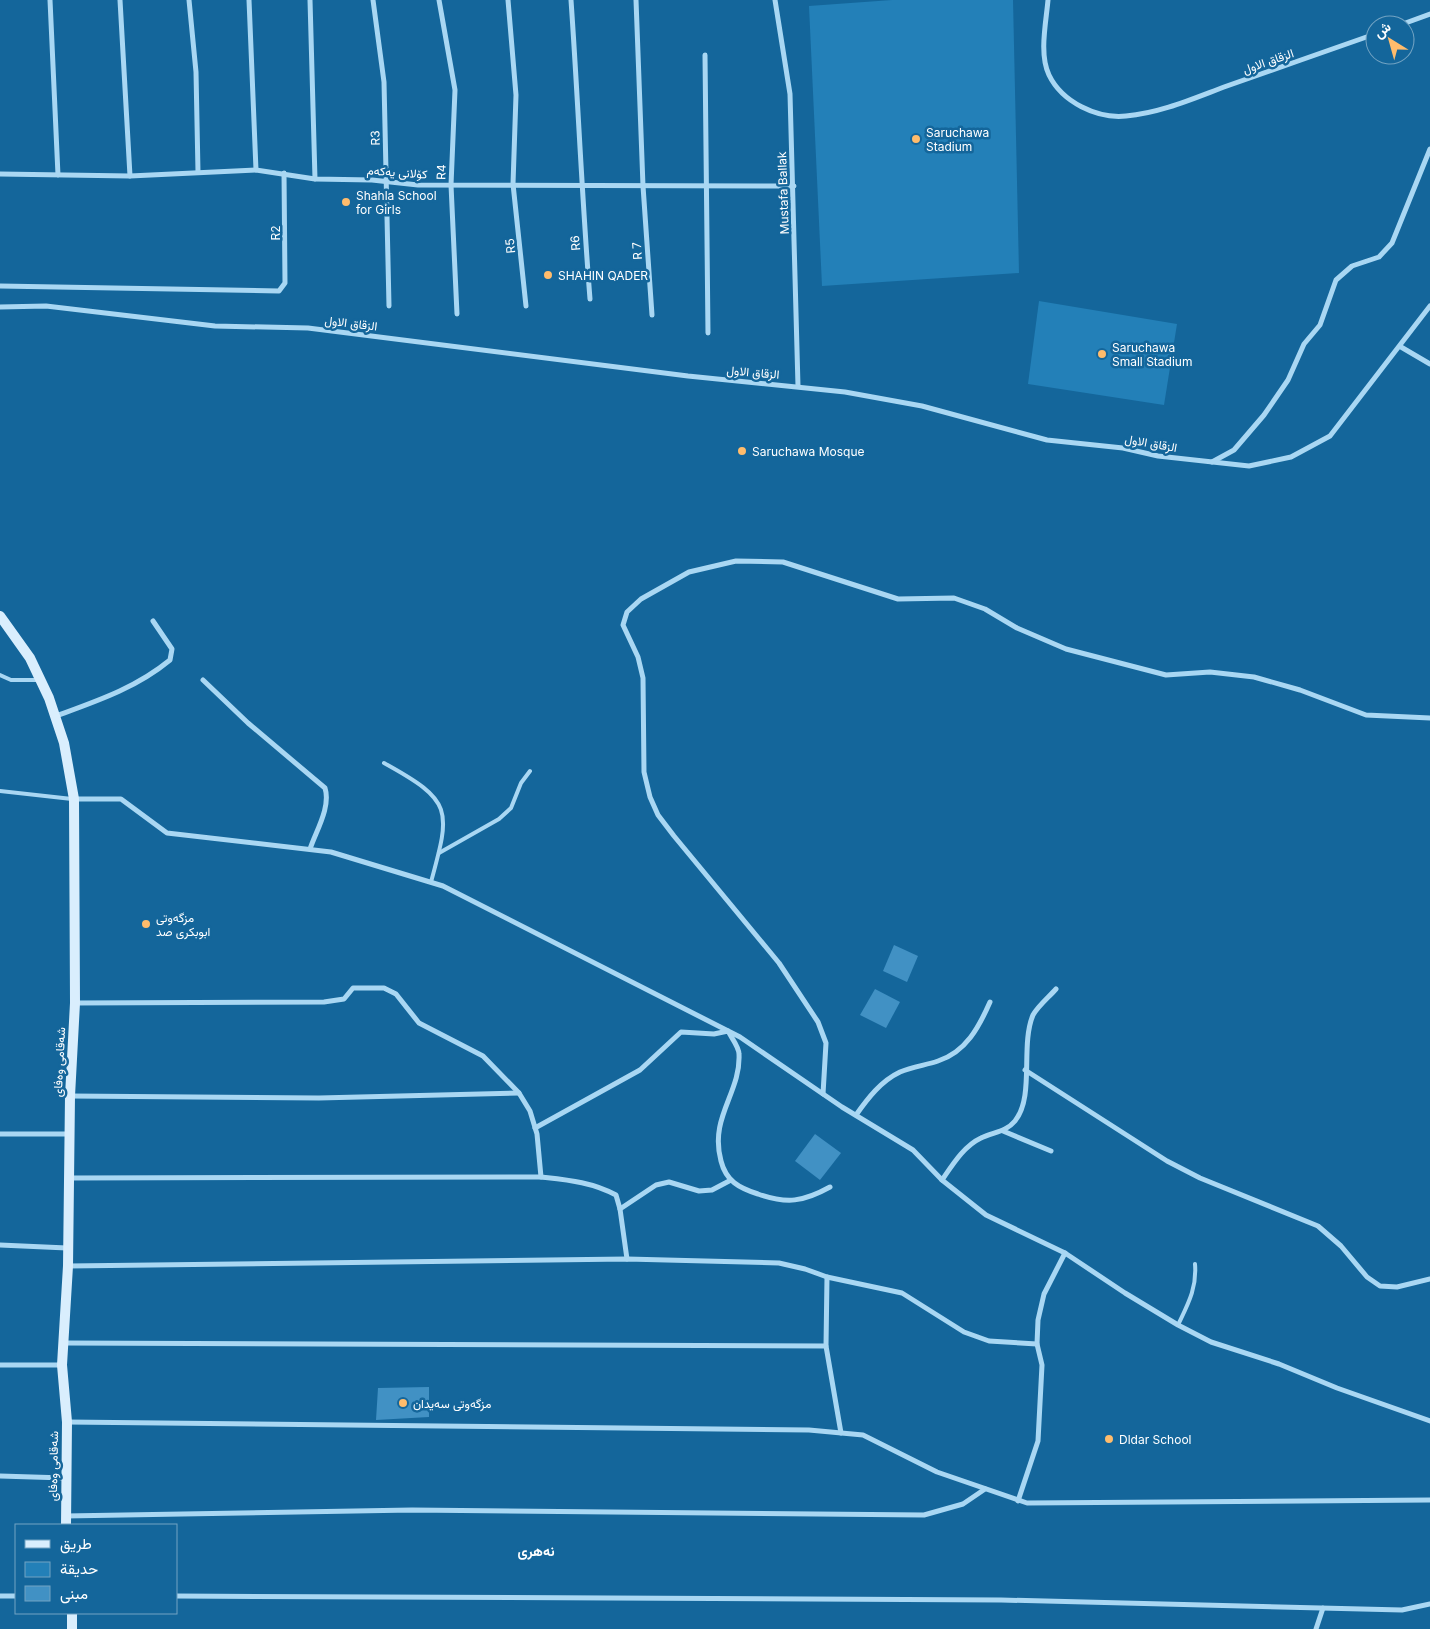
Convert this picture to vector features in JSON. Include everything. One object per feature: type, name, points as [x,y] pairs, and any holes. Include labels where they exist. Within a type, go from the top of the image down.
[{"type":"street","points":[[50,0],[58,175]]},
{"type":"street","points":[[120,0],[130,176]]},
{"type":"street","points":[[189,0],[196,72],[198,172]]},
{"type":"street","points":[[249,0],[256,170]]},
{"type":"street","points":[[310,0],[315,179]]},
{"type":"street","name":"R3","points":[[373,0],[384,82],[389,306]]},
{"type":"street","name":"R4","points":[[439,0],[455,90],[451,185],[456,314]]},
{"type":"street","name":"R5","points":[[508,0],[516,95],[513,184],[526,306]]},
{"type":"street","name":"R6","points":[[571,0],[578,98],[580,184],[590,299]]},
{"type":"street","name":"R 7","points":[[636,0],[643,186],[652,316]]},
{"type":"street","name":"Mustafa Ballak","points":[[775,0],[790,94],[798,386]]},
{"type":"street","name":"الزقاق الاول","points":[[1048,0],[1044,56],[1049,74],[1059,90],[1079,106],[1109,116],[1125,116],[1163,109],[1365,38]]},
{"type":"street","points":[[1415,20],[1430,14]]},
{"type":"street","points":[[705,55],[708,333]]},
{"type":"street","points":[[1212,462],[1234,450],[1264,415],[1284,387],[1304,344],[1320,325],[1336,280],[1352,266],[1379,257],[1392,243],[1430,149]]},
{"type":"street","name":"کۆلانی یەکەم","points":[[0,174],[130,176],[256,170],[315,179],[372,180],[451,185],[794,186]]},
{"type":"street","name":"R2","points":[[0,286],[279,291],[285,283],[284,173]]},
{"type":"street","name":"الزقاق الاول","points":[[0,307],[46,306],[215,326],[308,328],[679,375],[798,386],[896,400],[1048,440],[1123,448],[1158,456],[1249,466],[1270,463],[1311,447],[1330,436],[1401,347],[1430,306]]},
{"type":"street","points":[[1401,347],[1430,364]]},
{"type":"street","points":[[823,1094],[826,1044],[818,1022],[779,964],[658,815],[650,797],[644,772],[643,678],[638,657],[624,625],[627,612],[641,599],[689,572],[736,561],[783,562],[898,600],[954,598],[985,609],[1017,628],[1066,649],[1166,675],[1210,672],[1254,677],[1300,690],[1366,715],[1430,718]]},
{"type":"street","name":"شەقامی وەفای","points":[[0,616],[17,637],[42,680],[64,743],[74,799],[75,1003],[70,1096],[68,1266],[62,1365],[67,1422],[64,1478],[65,1521]]},
{"type":"street","points":[[56,716],[124,690],[143,680],[170,660],[173,653],[171,646],[153,621]]},
{"type":"street","points":[[204,680],[248,723],[325,788],[327,795],[323,812],[310,849]]},
{"type":"street","points":[[74,799],[121,799],[167,833],[331,852],[443,886],[740,1037],[823,1094],[914,1150],[942,1180],[986,1215],[1065,1253],[1178,1325],[1211,1342],[1279,1364],[1337,1388],[1430,1421]]},
{"type":"street","points":[[75,1003],[324,1002],[344,999],[354,988],[384,988],[396,994],[419,1023],[483,1056],[520,1093],[530,1111],[535,1128],[541,1177]]},
{"type":"street","points":[[942,1180],[962,1152],[981,1138],[1003,1131],[1016,1120],[1024,1099],[1026,1046],[1034,1014],[1056,989]]},
{"type":"street","points":[[856,1115],[882,1084],[900,1072],[940,1060],[959,1050],[978,1029],[990,1002]]},
{"type":"street","points":[[535,1128],[640,1070],[681,1032],[714,1034],[728,1031]]},
{"type":"street","points":[[728,1031],[740,1052],[735,1080],[718,1125],[718,1149],[724,1172],[738,1187],[766,1197],[792,1201],[810,1198],[830,1187]]},
{"type":"street","points":[[1025,1070],[1168,1161],[1200,1178],[1318,1226],[1341,1246],[1367,1277],[1380,1286],[1396,1287],[1430,1279]]},
{"type":"street","points":[[70,1096],[320,1098],[520,1093]]},
{"type":"street","points":[[1003,1131],[1051,1152]]},
{"type":"street","points":[[0,1134],[70,1134]]},
{"type":"street","points":[[68,1178],[541,1177],[582,1182],[604,1188],[616,1195],[620,1209],[627,1259]]},
{"type":"street","points":[[620,1209],[656,1185],[669,1182],[699,1191],[712,1190],[731,1180]]},
{"type":"street","points":[[0,1245],[67,1248]]},
{"type":"street","points":[[1018,1501],[1038,1441],[1042,1366],[1037,1344],[1038,1320],[1044,1294],[1065,1253]]},
{"type":"street","points":[[68,1266],[627,1259],[780,1263],[805,1268],[827,1277],[902,1293],[964,1332],[990,1341],[1037,1344]]},
{"type":"street","points":[[827,1277],[826,1346],[841,1433]]},
{"type":"street","points":[[64,1343],[826,1346]]},
{"type":"street","points":[[0,1366],[62,1365]]},
{"type":"street","points":[[67,1422],[809,1430],[862,1435],[937,1472],[1018,1501],[1037,1503],[1430,1500]]},
{"type":"street","points":[[0,1476],[64,1478]]},
{"type":"street","points":[[65,1521],[412,1510],[924,1515],[963,1504],[985,1489]]},
{"type":"street","points":[[0,1596],[15,1596]]},
{"type":"street","points":[[178,1596],[1001,1600],[1402,1610],[1430,1604]]},
{"type":"street","points":[[1316,1629],[1323,1608]]},
{"type":"street","points":[[72,1614],[72,1629]]},
{"type":"lane","points":[[0,675],[11,680],[42,680]]},
{"type":"lane","points":[[384,763],[418,782],[435,797],[441,806],[444,817],[439,854],[431,882]]},
{"type":"lane","points":[[439,854],[499,819],[511,808],[520,782],[530,771]]},
{"type":"lane","points":[[0,791],[74,799]]},
{"type":"lane","points":[[1178,1325],[1190,1300],[1196,1281],[1194,1264]]},
{"type":"green space","name":"Saruchawa Stadium","points":[[892,0],[1013,0],[1019,273],[822,286],[809,6]]},
{"type":"green space","name":"Saruchawa Small Stadium","points":[[1039,301],[1177,324],[1164,405],[1028,384]]},
{"type":"building","points":[[894,945],[918,956],[907,982],[883,971]]},
{"type":"building","points":[[875,989],[900,1002],[886,1028],[860,1015]]},
{"type":"building","points":[[815,1134],[841,1153],[820,1180],[795,1161]]},
{"type":"building","name":"مزگەوتی سەیدان","points":[[429,1387],[429,1417],[376,1420],[378,1388]]},
{"type":"place","name":"Saruchawa Stadium","points":[[916,139]]},
{"type":"place","name":"Shahla School for Girls","points":[[346,202]]},
{"type":"place","name":"SHAHIN QADER","points":[[548,275]]},
{"type":"place","name":"Saruchawa Small Stadium","points":[[1102,354]]},
{"type":"place","name":"Saruchawa Mosque","points":[[742,451]]},
{"type":"place","name":"مزگەوتی ابوبکری صد","points":[[146,924]]},
{"type":"place","name":"مزگەوتی سەیدان","points":[[403,1403]]},
{"type":"place","name":"Dldar School","points":[[1109,1439]]},
{"type":"district","name":"نەھری","points":[[536,1550]]}]
